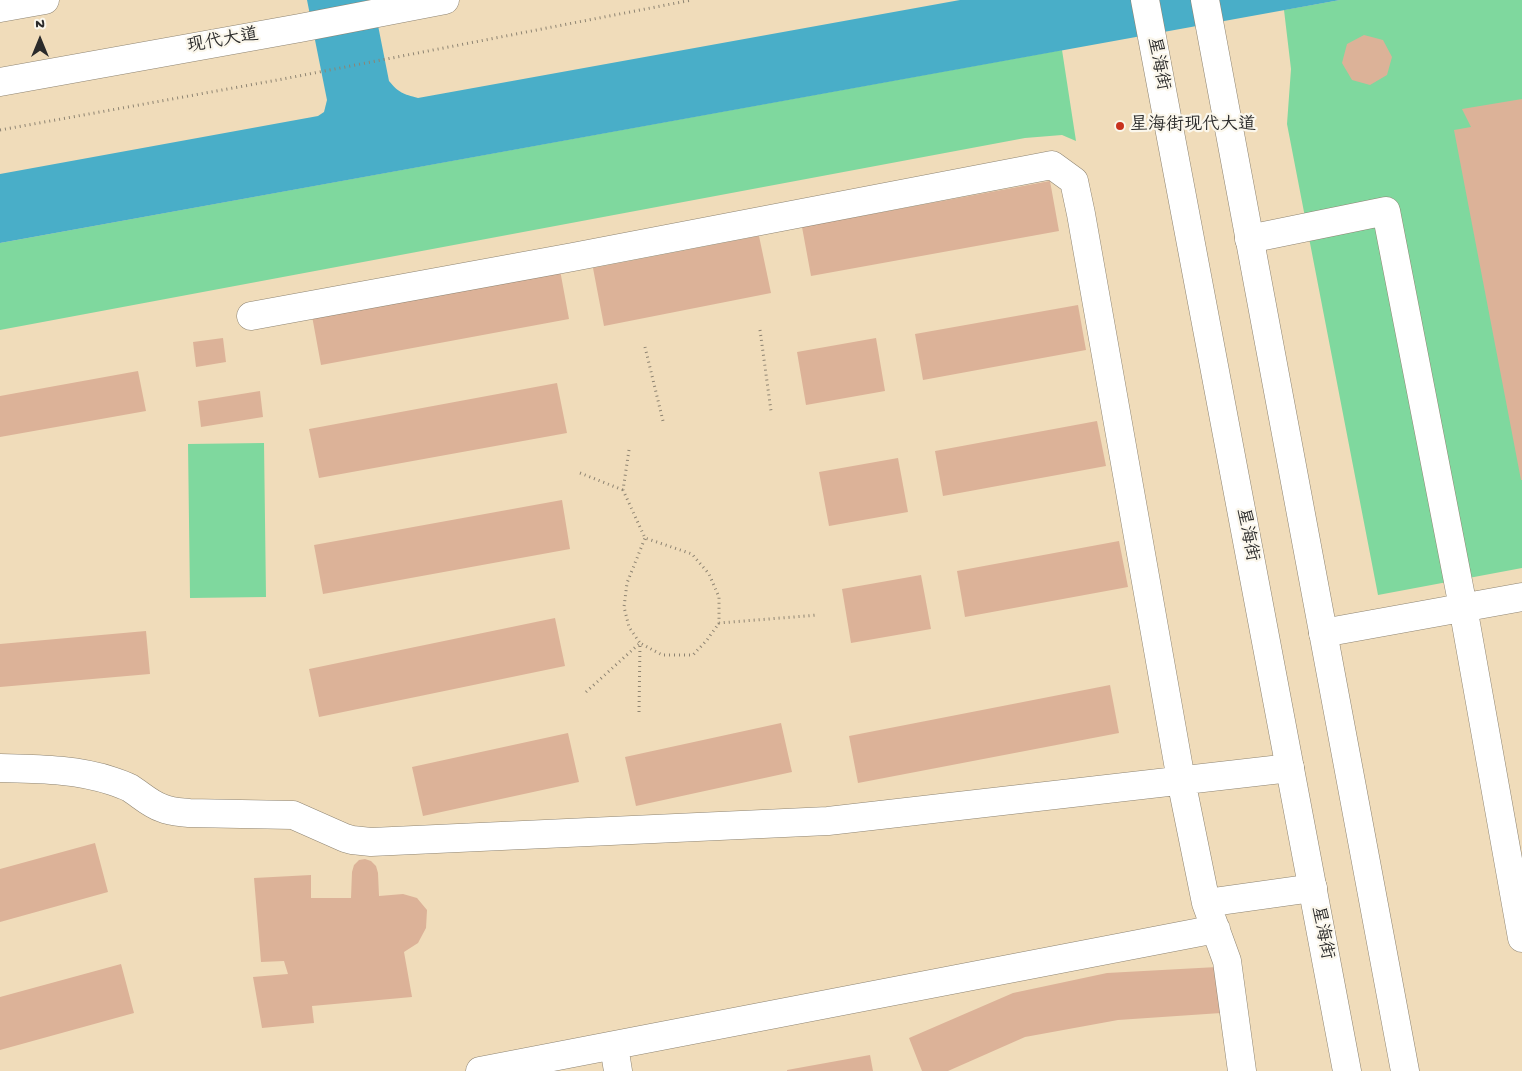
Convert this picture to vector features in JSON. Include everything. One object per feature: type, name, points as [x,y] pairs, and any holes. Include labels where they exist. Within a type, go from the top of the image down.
[{"type":"main road","points":[[0,8],[45,0]]},
{"type":"main road","name":"现代大道","points":[[0,82],[445,0]]},
{"type":"main road","name":"星海街","points":[[1145,0],[1347,1071]]},
{"type":"main road","points":[[1205,0],[1405,1071]]},
{"type":"main road","points":[[251,316],[573,257],[1052,164],[1074,181],[1081,214],[1181,780],[1206,903],[1227,961],[1242,1071]]},
{"type":"main road","points":[[1250,239],[1386,211],[1463,607],[1522,938]]},
{"type":"main road","points":[[1323,633],[1522,597]]},
{"type":"main road","points":[[0,768],[56,770],[87,774],[128,786],[150,803],[163,809],[174,811],[293,815],[345,838],[371,842],[828,821],[1290,768]]},
{"type":"main road","points":[[1206,903],[1313,888]]},
{"type":"main road","points":[[480,1071],[616,1058],[1216,929]]},
{"type":"path","points":[[0,130],[307,74],[692,0]]},
{"type":"path","points":[[760,330],[771,411]]},
{"type":"path","points":[[645,347],[663,421]]},
{"type":"path","points":[[629,450],[623,490],[645,538],[627,583],[624,607],[629,627],[640,642],[662,656],[693,654],[707,640],[718,623],[718,598],[709,574],[692,554],[645,538]]},
{"type":"path","points":[[580,473],[623,490]]},
{"type":"path","points":[[718,623],[818,615]]},
{"type":"path","points":[[586,692],[640,642]]},
{"type":"path","points":[[639,712],[640,642]]},
{"type":"green space","points":[[1340,0],[1522,0],[1522,568],[1378,595],[1287,124],[1291,69],[1284,10]]},
{"type":"green space","points":[[1062,50],[1076,141],[1062,135],[1025,138],[0,330],[0,243]]},
{"type":"green space","points":[[264,443],[266,597],[190,598],[188,444]]},
{"type":"water","points":[[307,0],[373,0],[389,81],[402,92],[418,98],[960,0],[1340,0],[0,243],[0,174],[318,116],[324,112],[327,100]]},
{"type":"building","points":[[1364,35],[1383,40],[1392,57],[1387,75],[1370,85],[1352,80],[1342,63],[1347,44]]},
{"type":"building","points":[[1522,99],[1521,480],[1454,130],[1471,127],[1462,109]]},
{"type":"building","points":[[1050,181],[1059,231],[811,276],[802,227]]},
{"type":"building","points":[[759,236],[771,293],[604,326],[593,268]]},
{"type":"building","points":[[560,270],[569,319],[321,365],[312,316]]},
{"type":"building","points":[[1078,305],[1086,350],[923,380],[915,334]]},
{"type":"building","points":[[223,338],[226,362],[196,367],[193,342]]},
{"type":"building","points":[[876,338],[885,391],[806,405],[797,352]]},
{"type":"building","points":[[138,371],[146,411],[0,437],[0,396]]},
{"type":"building","points":[[557,383],[567,433],[319,478],[309,429]]},
{"type":"building","points":[[260,391],[263,417],[201,427],[198,401]]},
{"type":"building","points":[[1097,421],[1106,466],[943,496],[935,451]]},
{"type":"building","points":[[898,458],[908,512],[829,526],[819,472]]},
{"type":"building","points":[[562,500],[570,549],[323,594],[314,545]]},
{"type":"building","points":[[1119,541],[1128,587],[965,617],[957,571]]},
{"type":"building","points":[[921,575],[931,629],[851,643],[842,589]]},
{"type":"building","points":[[555,618],[565,666],[319,717],[309,669]]},
{"type":"building","points":[[146,631],[150,674],[0,687],[0,644]]},
{"type":"building","points":[[1110,685],[1119,733],[858,783],[849,736]]},
{"type":"building","points":[[781,723],[792,772],[636,806],[625,757]]},
{"type":"building","points":[[568,733],[579,782],[423,816],[412,767]]},
{"type":"building","points":[[95,843],[108,892],[0,922],[0,869]]},
{"type":"building","points":[[359,860],[371,861],[376,866],[379,896],[403,894],[417,898],[427,910],[426,928],[418,943],[404,952],[412,997],[312,1006],[314,1023],[262,1028],[253,977],[288,974],[284,961],[261,962],[254,878],[311,875],[311,898],[351,898],[354,865]]},
{"type":"building","points":[[121,964],[134,1013],[0,1050],[0,997]]},
{"type":"building","points":[[1217,967],[1221,1013],[1118,1020],[1025,1037],[948,1071],[922,1071],[909,1038],[1013,993],[1107,973]]},
{"type":"building","points":[[870,1055],[873,1071],[787,1071],[787,1070]]},
{"type":"place","name":"星海街现代大道","points":[[1120,126]]}]
